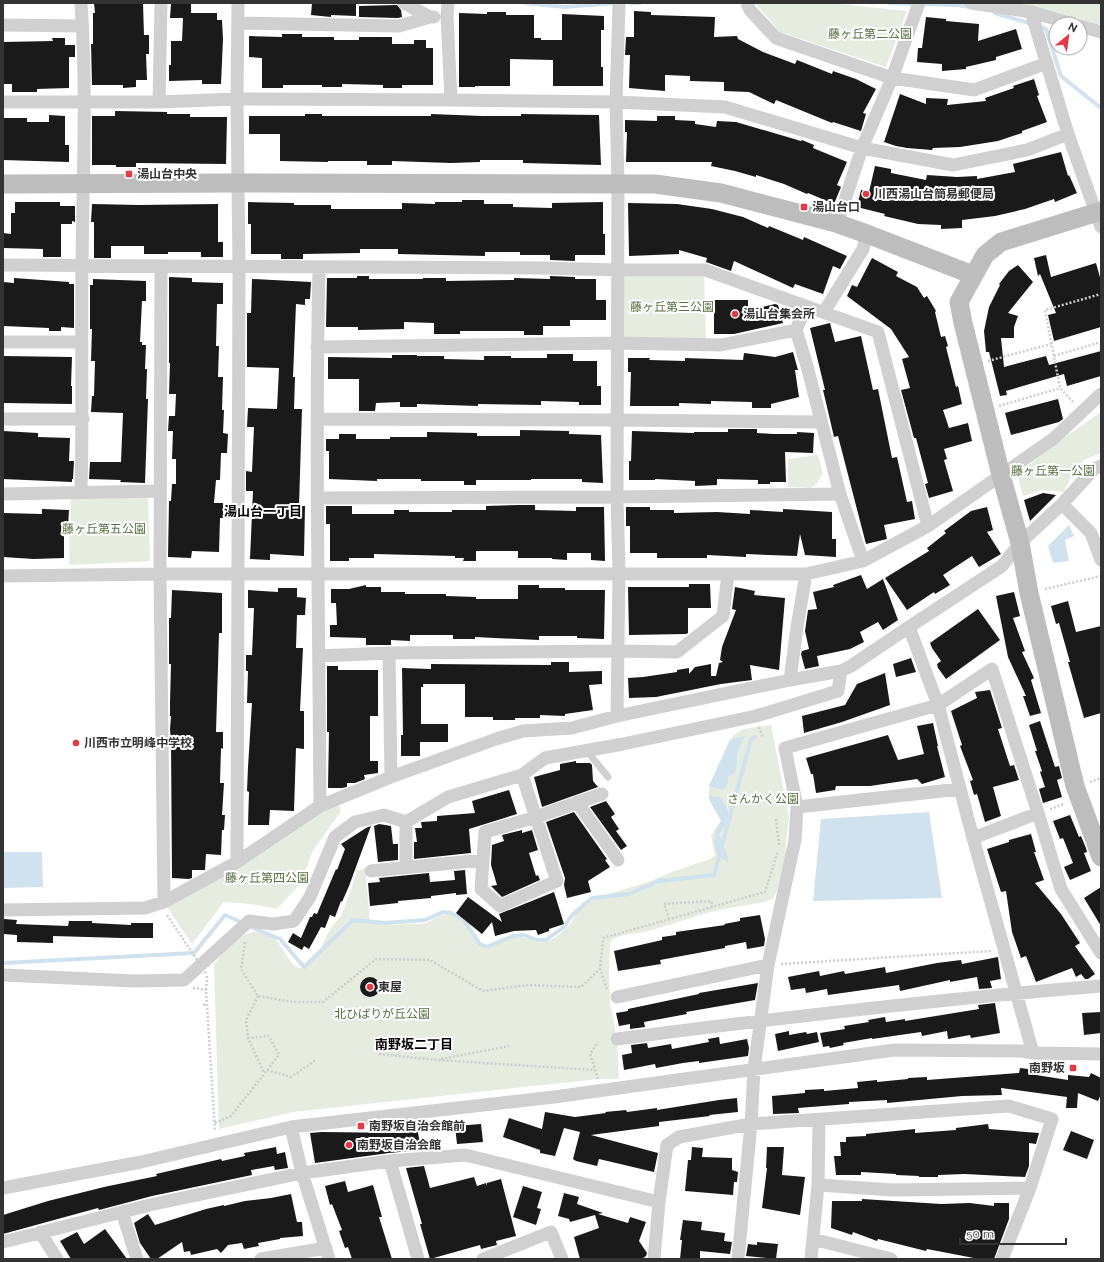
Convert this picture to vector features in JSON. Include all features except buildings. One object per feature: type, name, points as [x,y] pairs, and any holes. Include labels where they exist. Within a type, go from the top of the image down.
[{"type":"street","points":[[81,3],[83,102],[81,342],[83,418],[81,492]]},
{"type":"street","points":[[159,102],[161,3]]},
{"type":"street","points":[[237,862],[239,267],[237,99],[238,3]]},
{"type":"street","points":[[404,3],[430,17]]},
{"type":"street","points":[[971,3],[1031,12],[1048,17]]},
{"type":"street","points":[[748,5],[750,10],[776,38],[892,78],[974,90],[1047,62]]},
{"type":"street","points":[[617,716],[619,574],[617,497],[618,183],[616,102],[619,8]]},
{"type":"street","points":[[836,223],[862,148],[892,78],[917,8]]},
{"type":"street","points":[[238,22],[399,26],[430,17],[447,9],[451,100]]},
{"type":"street","points":[[1031,12],[1068,134],[1099,217],[1001,242],[985,255],[959,302],[1001,475],[1020,543],[1029,593],[1075,786],[1101,858]]},
{"type":"street","points":[[3,25],[82,26]]},
{"type":"street","points":[[1088,28],[1101,32]]},
{"type":"street","points":[[3,102],[159,102],[237,99],[451,100],[616,102],[725,107],[862,148],[953,165],[1027,150],[1068,134]]},
{"type":"street","points":[[3,184],[238,182],[655,184],[721,193],[836,223],[973,275]]},
{"type":"street","points":[[824,312],[863,249],[867,234]]},
{"type":"street","points":[[3,265],[705,270],[878,332],[928,526]]},
{"type":"street","points":[[161,267],[160,574],[166,909]]},
{"type":"street","points":[[318,267],[317,574],[320,806]]},
{"type":"street","points":[[806,306],[796,330],[807,366],[840,494],[863,561]]},
{"type":"street","points":[[317,347],[617,343],[721,345],[796,330]]},
{"type":"street","points":[[3,342],[81,342]]},
{"type":"street","points":[[3,576],[160,574],[806,574],[863,561],[928,526],[1053,439],[1101,394]]},
{"type":"street","points":[[3,419],[83,418]]},
{"type":"street","points":[[318,419],[821,422]]},
{"type":"street","points":[[3,910],[166,909],[320,806],[392,777],[496,739],[523,731],[572,728],[617,716],[790,680],[841,673],[1002,566],[1020,543],[1062,504],[1094,468],[1101,466]]},
{"type":"street","points":[[3,494],[160,491]]},
{"type":"street","points":[[318,498],[617,497],[840,494]]},
{"type":"street","points":[[1062,504],[1091,532],[1101,560]]},
{"type":"street","points":[[319,656],[617,651],[677,652],[723,616],[728,574]]},
{"type":"street","points":[[790,680],[806,574]]},
{"type":"street","points":[[909,627],[938,705],[973,838],[1033,1053]]},
{"type":"street","points":[[390,654],[392,777]]},
{"type":"street","points":[[738,1259],[751,1124],[754,1069],[768,965],[794,840],[797,807],[785,748],[938,705],[992,669],[1061,889],[1101,953]]},
{"type":"street","points":[[3,975],[135,981],[184,980],[244,925],[294,922],[310,897],[335,837],[355,822],[384,815],[406,822],[448,797],[522,774],[545,758],[623,744],[756,716],[838,692],[841,673]]},
{"type":"street","points":[[522,774],[536,817],[557,881],[500,906],[481,889],[485,832],[536,817],[602,794]]},
{"type":"street","points":[[797,807],[960,789]]},
{"type":"street","points":[[577,802],[618,860]]},
{"type":"street","points":[[973,838],[1038,813]]},
{"type":"street","points":[[406,822],[406,867]]},
{"type":"street","points":[[371,871],[483,860]]},
{"type":"street","points":[[613,994],[768,965]]},
{"type":"street","points":[[617,1039],[761,1020],[1017,993],[1101,986]]},
{"type":"street","points":[[3,1188],[141,1162],[215,1146],[291,1127],[601,1091],[894,1050],[1022,1051],[1033,1053],[1101,1054]]},
{"type":"street","points":[[654,1259],[659,1202],[667,1145],[679,1137],[751,1124],[1009,1106],[1052,1119],[1030,1188],[1002,1259]]},
{"type":"street","points":[[811,1259],[818,1185],[819,1120]]},
{"type":"street","points":[[261,1259],[327,1254],[302,1173],[291,1127]]},
{"type":"street","points":[[3,1242],[154,1204],[302,1173],[390,1161],[465,1155],[659,1202]]},
{"type":"street","points":[[390,1161],[418,1259]]},
{"type":"street","points":[[818,1185],[893,1190],[1030,1188]]},
{"type":"street","points":[[122,1212],[137,1259]]},
{"type":"street","points":[[40,1232],[57,1259]]},
{"type":"street","points":[[483,1259],[551,1232],[562,1259]]},
{"type":"street","points":[[813,1239],[891,1259]]},
{"type":"lane","points":[[586,751],[608,777]]},
{"type":"path","points":[[1081,412],[1060,388],[1045,310],[1101,294]]},
{"type":"path","points":[[1054,356],[1101,342]]},
{"type":"path","points":[[985,362],[1051,344]]},
{"type":"path","points":[[997,406],[1060,388]]},
{"type":"path","points":[[1029,593],[1101,576]]},
{"type":"path","points":[[1038,813],[1079,798]]},
{"type":"path","points":[[613,994],[600,969],[603,938],[765,892],[779,845],[776,818]]},
{"type":"path","points":[[669,919],[664,904],[711,901],[712,907]]},
{"type":"path","points":[[166,909],[207,975],[206,990],[215,1123],[215,1146]]},
{"type":"path","points":[[245,942],[241,969],[258,996],[293,1002],[323,1002],[376,959],[430,960],[482,991],[528,985],[581,987],[600,969]]},
{"type":"path","points":[[768,965],[1005,950]]},
{"type":"path","points":[[258,996],[246,1020],[248,1038],[264,1073]]},
{"type":"path","points":[[203,1005],[207,1004]]},
{"type":"path","points":[[215,1123],[231,1116],[279,1055],[269,1036],[248,1038]]},
{"type":"path","points":[[598,1042],[590,1054],[601,1091]]},
{"type":"path","points":[[437,1060],[509,1046]]},
{"type":"path","points":[[379,1054],[437,1060],[595,1070]]},
{"type":"path","points":[[267,1070],[291,1077],[316,1060]]},
{"type":"green space","name":"藤ヶ丘第二公園","points":[[831,3],[907,11],[886,67],[780,32],[756,4]]},
{"type":"green space","points":[[1019,3],[1101,3],[1101,25],[1088,22],[1088,16],[1067,16]]},
{"type":"green space","name":"藤ヶ丘第三公園","points":[[704,275],[706,341],[623,338],[623,276]]},
{"type":"green space","name":"藤ヶ丘第一公園","points":[[1101,412],[1101,453],[1084,460],[1074,471],[1064,492],[1042,490],[1023,496],[1017,475],[1056,443]]},
{"type":"green space","points":[[818,455],[823,473],[817,483],[811,488],[788,487],[788,459]]},
{"type":"green space","name":"藤ヶ丘第五公園","points":[[71,495],[148,496],[150,561],[69,565]]},
{"type":"green space","name":"北ひばりが丘公園","points":[[771,725],[789,817],[784,863],[777,891],[773,899],[767,901],[706,914],[648,931],[623,935],[610,942],[610,1002],[617,1039],[619,1079],[598,1079],[293,1112],[219,1129],[214,964],[232,944],[240,938],[247,934],[256,932],[264,933],[275,939],[295,966],[299,968],[306,967],[311,963],[320,950],[330,929],[341,916],[357,871],[365,868],[370,922],[390,925],[422,924],[441,915],[448,914],[458,917],[463,921],[476,941],[486,949],[506,940],[518,937],[540,943],[549,941],[556,937],[569,925],[583,902],[651,881],[669,873],[710,859],[715,855],[711,835],[721,821],[709,799],[709,786],[730,740],[734,735],[743,729]]},
{"type":"green space","name":"藤ヶ丘第四公園","points":[[338,801],[341,811],[313,851],[300,884],[277,909],[251,904],[224,902],[192,944],[167,907]]},
{"type":"water","points":[[1069,525],[1074,536],[1065,540],[1069,561],[1053,563],[1048,546]]},
{"type":"water","points":[[745,736],[737,755],[737,766],[735,773],[728,777],[728,784],[723,790],[709,786],[730,740]]},
{"type":"water","points":[[709,795],[721,798],[727,809],[729,817],[719,834],[728,857],[728,863],[720,857],[715,849],[715,834],[721,821],[709,799]]},
{"type":"water","points":[[929,812],[942,898],[813,901],[821,819]]},
{"type":"water","points":[[3,852],[42,852],[43,887],[3,888]]},
{"type":"waterway","points":[[525,3],[565,7],[616,3]]},
{"type":"waterway","points":[[631,3],[640,3]]},
{"type":"waterway","points":[[889,3],[956,5],[971,7]]},
{"type":"waterway","points":[[995,13],[1032,24]]},
{"type":"waterway","points":[[1039,26],[1046,29],[1061,76],[1101,108]]},
{"type":"waterway","points":[[251,927],[280,939],[304,967],[353,920],[385,923],[425,920],[443,912],[451,913],[464,920],[480,944],[487,947],[513,936],[524,935],[537,940],[546,940],[564,927],[572,915],[592,898],[629,894],[659,881],[714,875],[751,739],[755,737]]},
{"type":"waterway","points":[[3,963],[194,953],[225,915],[243,923]]},
{"type":"place","name":"湯山台中央","points":[[129,174]]},
{"type":"place","name":"川西湯山台簡易郵便局","points":[[866,194]]},
{"type":"place","name":"湯山台口","points":[[804,207]]},
{"type":"place","name":"湯山台集会所","points":[[735,314]]},
{"type":"place","name":"川西市立明峰中学校","points":[[76,743]]},
{"type":"place","name":"東屋","points":[[370,987]]},
{"type":"place","name":"南野坂","points":[[1073,1068]]},
{"type":"place","name":"南野坂自治会館前","points":[[361,1126]]},
{"type":"place","name":"南野坂自治会館","points":[[349,1145]]},
{"type":"district","name":"湯山台一丁目","points":[[263,511]]},
{"type":"district","name":"南野坂二丁目","points":[[414,1044]]},
{"type":"park label","name":"さんかく公園","points":[[763,799]]}]
